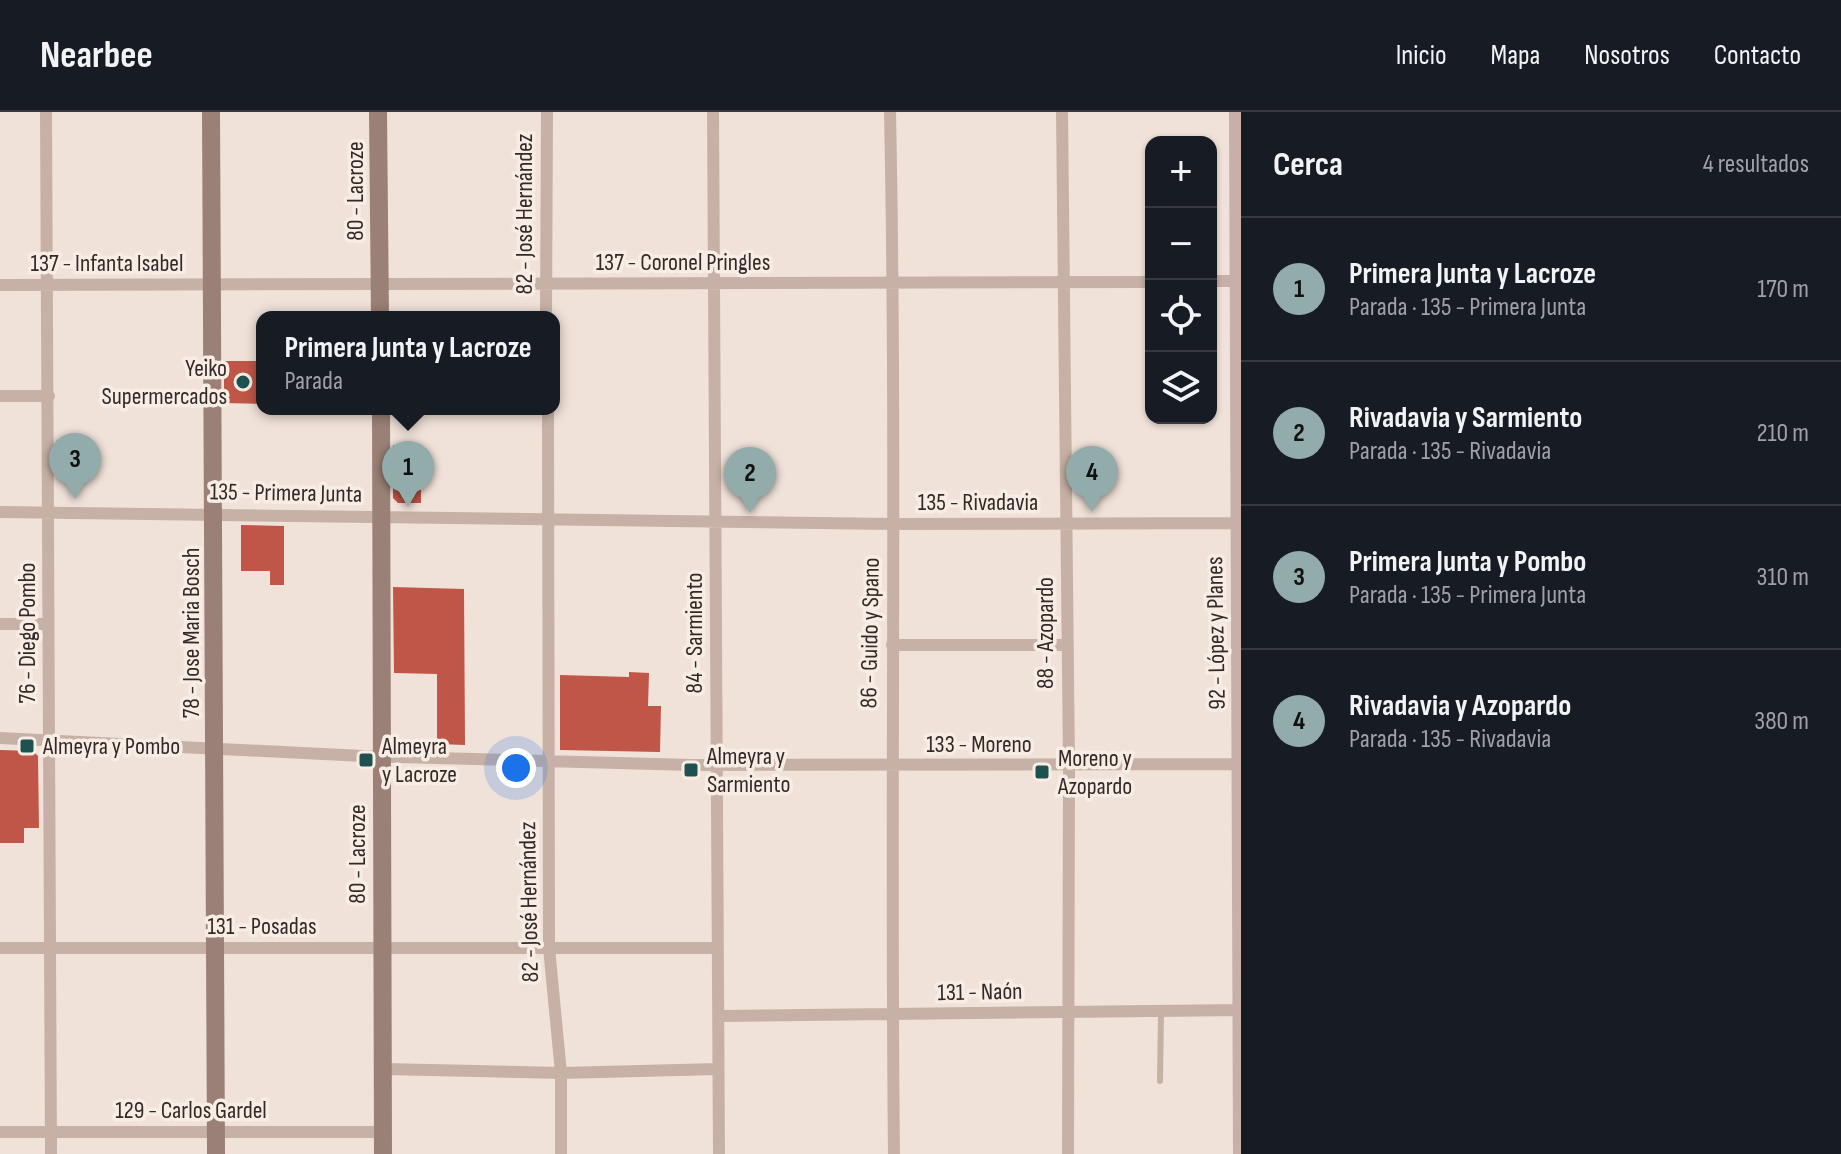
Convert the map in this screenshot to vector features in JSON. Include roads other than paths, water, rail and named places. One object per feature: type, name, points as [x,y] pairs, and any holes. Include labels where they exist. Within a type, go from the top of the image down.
[{"type":"street","name":"76 - Diego Pombo","points":[[46,112],[51,1154]]},
{"type":"street","name":"78 - Jose Maria Bosch","points":[[211,112],[216,1154]]},
{"type":"street","name":"80 - Lacroze","points":[[378,112],[380,311]]},
{"type":"street","name":"82 - José Hernández","points":[[546,311],[547,112]]},
{"type":"street","name":"84 - Sarmiento","points":[[713,112],[719,1154]]},
{"type":"street","name":"86 - Guido y Spano","points":[[890,112],[894,524],[891,766],[894,1154]]},
{"type":"street","name":"88 - Azopardo","points":[[1062,112],[1069,765],[1068,1154]]},
{"type":"street","name":"92 - López y Planes","points":[[1235,112],[1241,1010],[1239,1154]]},
{"type":"street","points":[[1217,281],[1238,281]]},
{"type":"street","name":"137 - Coronel Pringles","points":[[214,285],[1145,282]]},
{"type":"street","name":"137 - Infanta Isabel","points":[[0,285],[214,285]]},
{"type":"street","points":[[0,396],[49,396]]},
{"type":"street","name":"80 - Lacroze","points":[[381,415],[383,1154]]},
{"type":"street","name":"82 - José Hernández","points":[[548,415],[549,948],[561,1073],[561,1154]]},
{"type":"street","name":"135 - Primera Junta","points":[[0,512],[716,520]]},
{"type":"street","name":"135 - Rivadavia","points":[[716,520],[894,524],[1239,523]]},
{"type":"street","points":[[0,624],[48,624]]},
{"type":"street","points":[[892,645],[1067,645]]},
{"type":"street","name":"133 - Moreno","points":[[0,738],[381,756],[716,765],[1240,764]]},
{"type":"street","name":"131 - Posadas","points":[[0,948],[716,948]]},
{"type":"street","name":"131 - Naón","points":[[720,1016],[1241,1010]]},
{"type":"street","points":[[384,1069],[561,1073],[718,1069]]},
{"type":"street","name":"129 - Carlos Gardel","points":[[0,1132],[382,1132]]},
{"type":"lane","points":[[1160,1081],[1161,1011]]},
{"type":"place","name":"Yeiko Supermercados","points":[[243,382]]},
{"type":"place","name":"Primera Junta y Pombo","points":[[75,499]]},
{"type":"place","name":"Primera Junta y Lacroze","points":[[408,507]]},
{"type":"place","name":"Rivadavia y Azopardo","points":[[1092,512]]},
{"type":"place","name":"Rivadavia y Sarmiento","points":[[750,513]]},
{"type":"place","name":"Almeyra y Pombo","points":[[27,746]]},
{"type":"place","name":"Almeyra y Lacroze","points":[[366,760]]},
{"type":"place","name":"Almeyra y Sarmiento","points":[[691,770]]},
{"type":"place","name":"Moreno y Azopardo","points":[[1042,772]]}]
